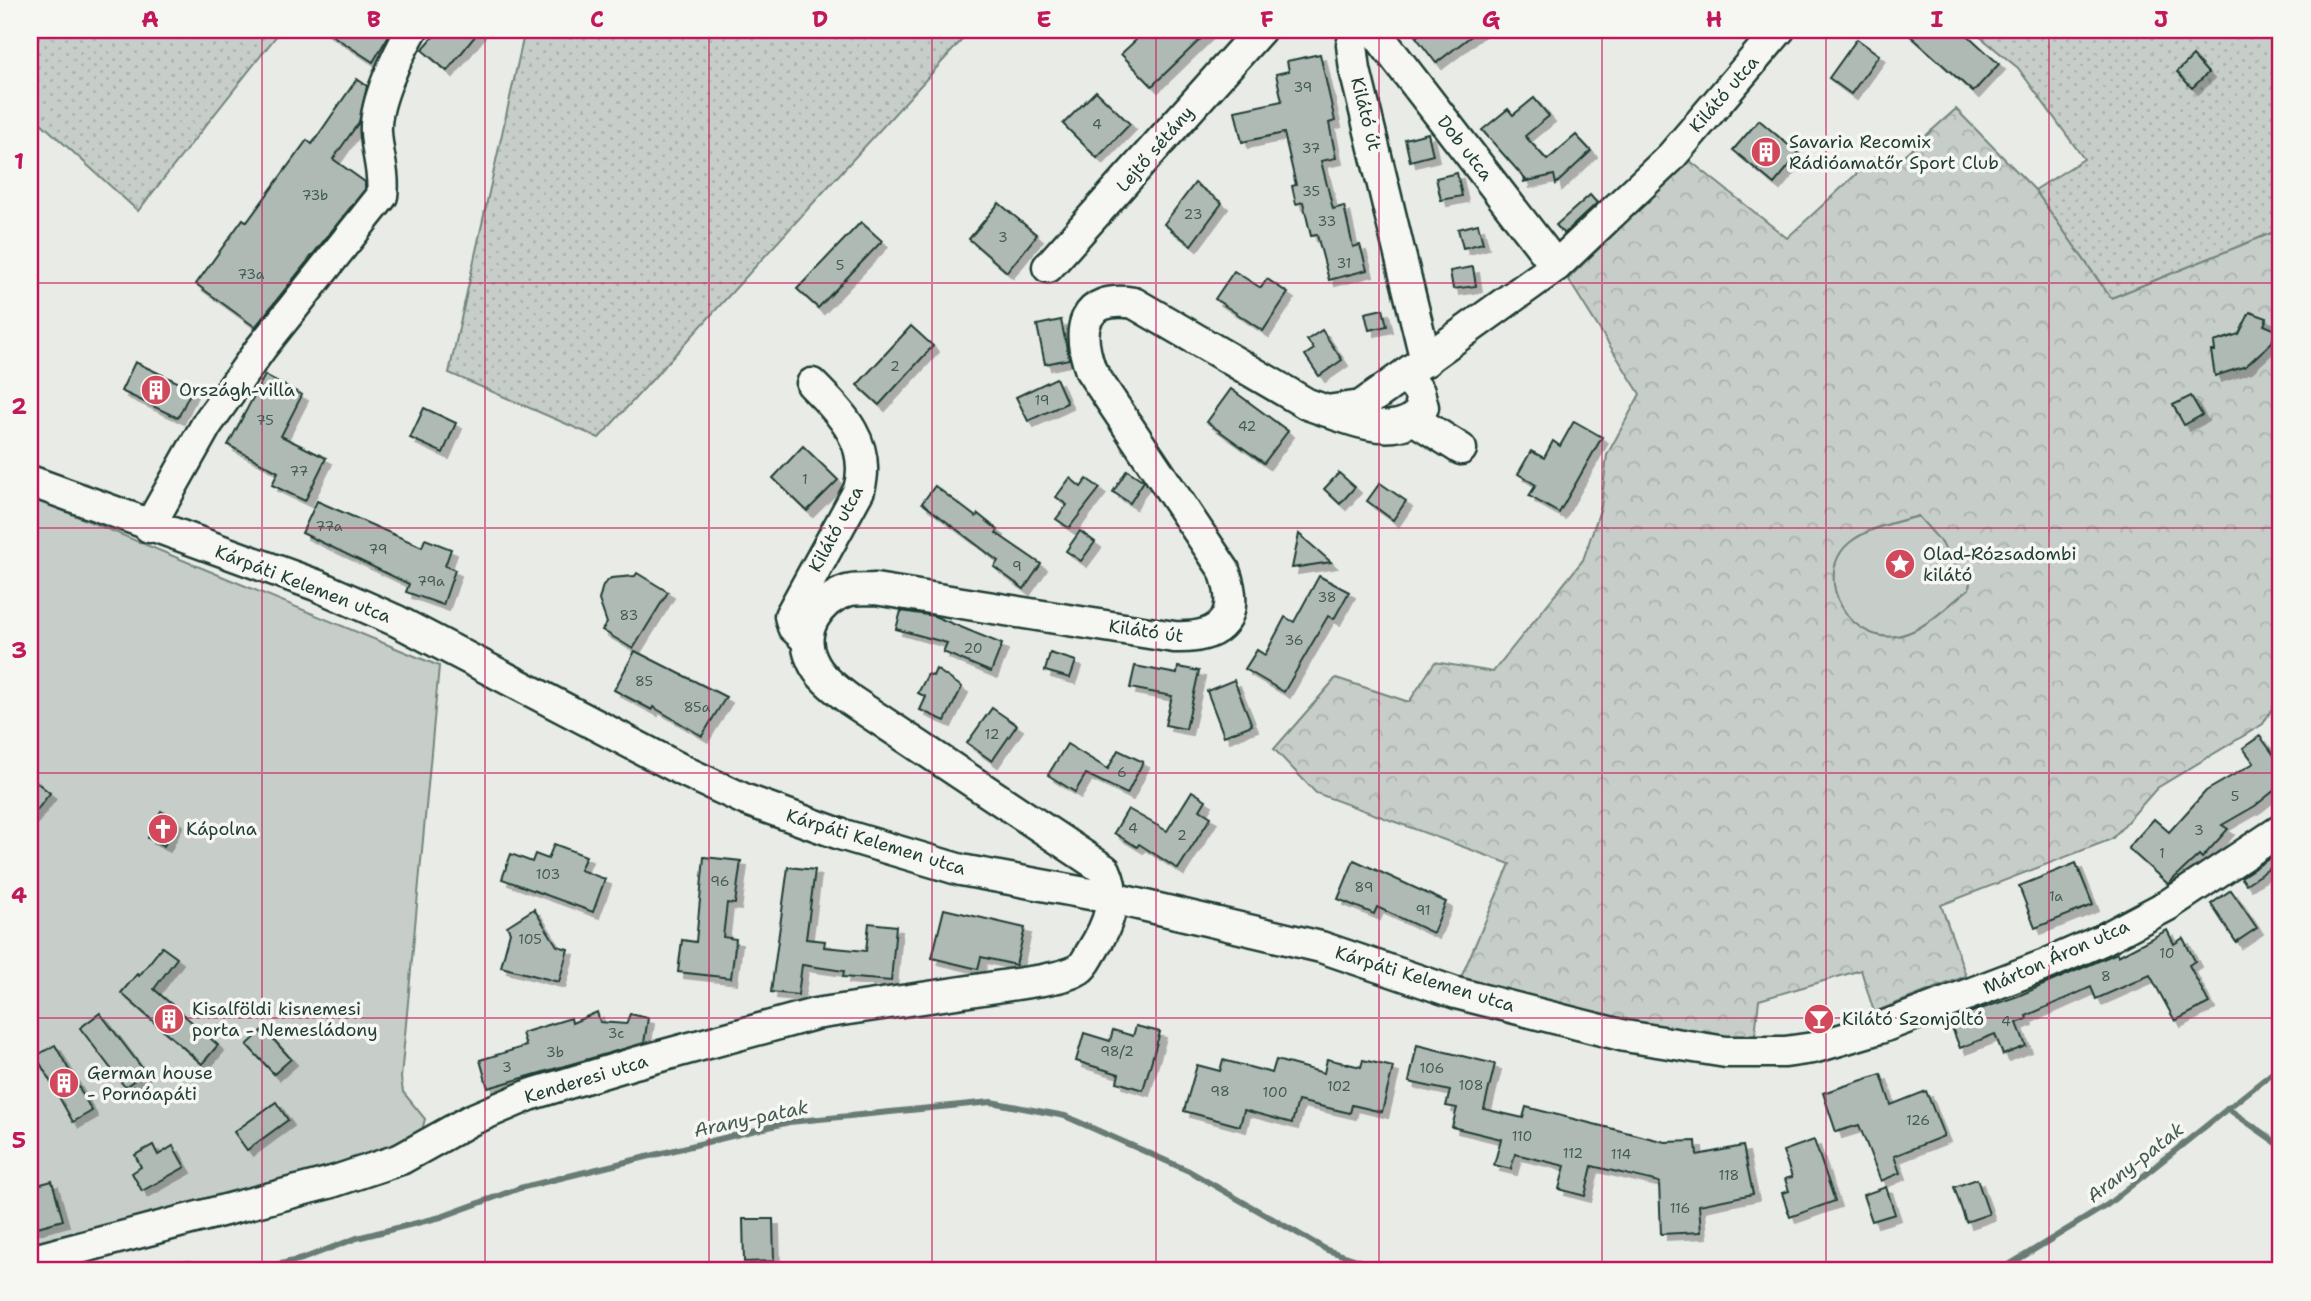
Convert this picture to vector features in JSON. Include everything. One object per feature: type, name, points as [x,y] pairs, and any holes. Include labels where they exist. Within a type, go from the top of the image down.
[{"type":"street","points":[[149,527],[207,424],[261,348],[382,196],[384,176],[375,128],[400,52],[412,30]]},
{"type":"street","name":"Lejtő sétány","points":[[1048,267],[1260,30]]},
{"type":"street","name":"Kilátó út","points":[[807,640],[813,618],[828,601],[849,590],[875,589],[1174,637],[1194,638],[1211,633],[1223,624],[1232,601],[1224,570],[1091,371],[1082,348],[1082,331],[1088,314],[1101,304],[1118,300],[1134,303],[1156,313],[1307,404],[1363,424],[1403,426],[1415,420],[1423,407],[1355,70],[1352,45],[1357,30]]},
{"type":"street","name":"Dob utca","points":[[1374,30],[1556,266]]},
{"type":"street","name":"Kilátó utca","points":[[1556,266],[1670,158],[1779,30]]},
{"type":"street","points":[[1327,411],[1361,406],[1556,266]]},
{"type":"street","name":"Kilátó utca","points":[[807,640],[793,627],[790,616],[859,491],[863,476],[861,455],[850,423],[812,384]]},
{"type":"street","points":[[1415,420],[1461,449]]},
{"type":"street","name":"Kárpáti Kelemen utca","points":[[30,481],[149,527],[316,585],[397,621],[688,774],[746,800],[853,838],[950,867],[1112,898],[1321,947],[1456,993],[1625,1035],[1737,1052],[1785,1052],[1854,1037]]},
{"type":"street","points":[[807,640],[812,660],[825,680],[850,700],[1105,870],[1111,884],[1112,898]]},
{"type":"street","name":"Márton Áron utca","points":[[1854,1037],[2045,965],[2102,940],[2168,905],[2281,830]]},
{"type":"street","name":"Kenderesi utca","points":[[30,1261],[332,1182],[401,1159],[471,1120],[532,1094],[635,1063],[815,1014],[1066,975],[1082,967],[1108,924],[1112,898]]},
{"type":"green space","points":[[30,30],[281,30],[138,211],[30,113]]},
{"type":"green space","points":[[525,30],[971,30],[599,438],[449,373]]},
{"type":"green space","points":[[1972,30],[2281,30],[2281,229],[2111,298],[2035,190],[2084,159],[2018,68]]},
{"type":"green space","points":[[1956,109],[2035,190],[2111,298],[2281,229],[2281,693],[2263,724],[2157,788],[2112,839],[1941,905],[1966,976],[1874,1012],[1861,970],[1759,1000],[1754,1043],[1631,1028],[1459,982],[1510,864],[1316,793],[1274,749],[1336,678],[1409,702],[1435,662],[1493,672],[1583,560],[1601,507],[1607,455],[1640,394],[1568,279],[1689,160],[1787,238],[1875,157],[1887,170]],"holes":[[[1918,516],[1942,543],[1952,561],[1971,577],[1969,589],[1924,625],[1908,633],[1888,637],[1869,632],[1854,622],[1842,607],[1835,590],[1834,572],[1840,554],[1860,535]]]},
{"type":"green space","points":[[30,497],[439,666],[401,1078],[403,1092],[425,1119],[421,1134],[348,1168],[30,1251]]},
{"type":"green space","points":[[1919,516],[1942,543],[1952,561],[1971,577],[1969,589],[1932,619],[1908,633],[1887,637],[1869,632],[1853,622],[1842,607],[1835,589],[1834,571],[1840,554],[1853,540],[1868,532]]},
{"type":"building","points":[[324,30],[392,30],[373,62]]},
{"type":"building","points":[[439,30],[480,30],[447,71],[422,50]]},
{"type":"building","points":[[1127,30],[1210,30],[1152,86],[1121,54],[1136,40]]},
{"type":"building","points":[[1425,30],[1479,30],[1436,63],[1416,37]]},
{"type":"building","points":[[1904,30],[1962,30],[1999,64],[1973,92]]},
{"type":"building","points":[[1857,39],[1879,55],[1851,94],[1829,78]]},
{"type":"building","points":[[1320,54],[1335,121],[1329,123],[1336,158],[1321,161],[1333,209],[1344,206],[1353,247],[1360,245],[1367,270],[1329,280],[1317,235],[1311,236],[1303,202],[1296,204],[1292,186],[1296,185],[1284,133],[1242,142],[1235,111],[1282,101],[1276,74],[1289,71],[1287,61]]},
{"type":"building","points":[[2193,56],[2208,73],[2192,88],[2177,72]]},
{"type":"building","points":[[357,79],[367,86],[359,122],[333,159],[365,182],[365,189],[255,327],[196,284],[243,219],[247,222],[307,140],[312,144]]},
{"type":"building","points":[[1096,91],[1130,124],[1097,158],[1063,124]]},
{"type":"building","points":[[1534,98],[1549,116],[1525,136],[1547,160],[1576,135],[1591,151],[1556,184],[1554,175],[1523,182],[1526,180],[1482,130],[1508,109],[1513,115]]},
{"type":"building","name":"Savaria Recomix Rádióamatőr Sport Club","points":[[1759,120],[1799,154],[1774,184],[1733,150]]},
{"type":"building","points":[[1428,133],[1433,155],[1410,161],[1405,139]]},
{"type":"building","points":[[1457,173],[1462,196],[1441,200],[1436,178]]},
{"type":"building","points":[[1195,183],[1222,203],[1191,245],[1164,224]]},
{"type":"building","points":[[1590,195],[1597,203],[1564,234],[1556,225]]},
{"type":"building","points":[[999,203],[1037,235],[1007,272],[969,239]]},
{"type":"building","points":[[861,222],[882,241],[818,308],[797,289]]},
{"type":"building","points":[[1478,224],[1483,243],[1463,248],[1458,229]]},
{"type":"building","points":[[1473,267],[1476,286],[1453,289],[1450,271]]},
{"type":"building","points":[[1234,271],[1261,288],[1267,279],[1288,293],[1263,331],[1215,299]]},
{"type":"building","points":[[1383,309],[1387,326],[1369,330],[1365,313]]},
{"type":"building","points":[[2250,312],[2267,318],[2264,325],[2276,330],[2272,342],[2246,366],[2215,376],[2211,351],[2215,351],[2214,342],[2239,334]]},
{"type":"building","points":[[1061,320],[1069,359],[1045,364],[1037,325]]},
{"type":"building","points":[[911,326],[933,346],[879,405],[857,385]]},
{"type":"building","points":[[1322,330],[1342,360],[1319,376],[1305,355],[1314,349],[1307,340]]},
{"type":"building","name":"Országh-villa","points":[[135,362],[192,389],[178,418],[121,391]]},
{"type":"building","points":[[265,375],[302,395],[281,436],[326,458],[305,501],[272,485],[278,472],[228,445]]},
{"type":"building","points":[[1056,378],[1067,403],[1028,421],[1016,397]]},
{"type":"building","points":[[1231,389],[1288,431],[1264,463],[1207,422]]},
{"type":"building","points":[[2191,396],[2202,415],[2184,425],[2173,405]]},
{"type":"building","points":[[424,408],[456,423],[443,453],[410,438]]},
{"type":"building","points":[[1574,421],[1602,437],[1559,513],[1529,496],[1536,485],[1518,474],[1531,451],[1544,458],[1553,441],[1560,446]]},
{"type":"building","points":[[803,446],[838,480],[807,511],[773,478]]},
{"type":"building","points":[[1127,470],[1144,481],[1130,503],[1113,492]]},
{"type":"building","points":[[1339,473],[1355,487],[1340,504],[1324,489]]},
{"type":"building","points":[[1070,478],[1081,487],[1087,479],[1100,488],[1069,528],[1056,519],[1067,505],[1056,497]]},
{"type":"building","points":[[1380,483],[1406,501],[1393,520],[1367,501]]},
{"type":"building","points":[[935,486],[976,517],[978,514],[998,530],[996,533],[1041,564],[1024,589],[994,567],[998,561],[922,503]]},
{"type":"building","points":[[317,501],[422,547],[425,539],[451,549],[445,566],[455,570],[443,605],[406,592],[409,584],[302,533]]},
{"type":"building","points":[[1080,531],[1095,542],[1081,561],[1066,551]]},
{"type":"building","points":[[1299,534],[1331,562],[1292,568]]},
{"type":"building","points":[[637,573],[668,592],[633,649],[602,630],[607,623],[599,600],[603,585],[611,578],[635,576]]},
{"type":"building","points":[[1319,576],[1349,592],[1334,619],[1328,616],[1284,692],[1245,669],[1257,650],[1265,655],[1285,617],[1294,622]]},
{"type":"building","points":[[901,611],[934,616],[1002,644],[991,672],[943,652],[947,643],[896,629]]},
{"type":"building","points":[[635,651],[726,697],[702,736],[653,707],[652,710],[614,690]]},
{"type":"building","points":[[1050,653],[1076,661],[1070,678],[1045,671]]},
{"type":"building","points":[[1135,666],[1177,674],[1178,667],[1199,671],[1186,729],[1165,725],[1172,696],[1130,688]]},
{"type":"building","points":[[936,669],[962,687],[945,721],[920,710],[926,697],[918,693],[928,674],[933,676]]},
{"type":"building","points":[[1234,680],[1252,725],[1224,736],[1207,691]]},
{"type":"building","points":[[992,708],[1017,725],[992,761],[967,743]]},
{"type":"building","points":[[2260,736],[2281,765],[2281,785],[2255,806],[2222,825],[2228,829],[2202,858],[2199,855],[2168,884],[2128,848],[2154,819],[2169,832],[2206,791],[2254,763],[2243,748]]},
{"type":"building","points":[[1067,744],[1108,769],[1118,750],[1143,762],[1127,794],[1086,774],[1075,792],[1048,775]]},
{"type":"building","points":[[30,777],[50,793],[30,819]]},
{"type":"building","points":[[1192,791],[1206,800],[1200,810],[1211,817],[1178,869],[1139,844],[1137,847],[1114,833],[1128,809],[1167,831]]},
{"type":"building","name":"Kápolna","points":[[161,811],[177,820],[164,846],[148,838]]},
{"type":"building","points":[[554,844],[586,856],[580,870],[605,879],[593,912],[502,879],[511,854],[532,862],[535,854],[548,859]]},
{"type":"building","points":[[2281,851],[2281,861],[2246,884],[2241,877]]},
{"type":"building","points":[[704,857],[741,861],[735,904],[727,903],[723,937],[736,939],[731,978],[678,972],[682,940],[696,942]]},
{"type":"building","points":[[1354,860],[1446,902],[1433,933],[1377,907],[1374,914],[1338,899]]},
{"type":"building","points":[[2076,863],[2093,905],[2035,928],[2019,886]]},
{"type":"building","points":[[788,867],[815,870],[806,939],[825,941],[824,947],[866,951],[869,923],[896,926],[891,981],[843,977],[844,971],[802,965],[798,995],[771,992]]},
{"type":"building","points":[[2231,890],[2257,928],[2236,942],[2211,904]]},
{"type":"building","points":[[534,909],[557,946],[568,949],[559,982],[501,967],[510,932],[507,926]]},
{"type":"building","points":[[944,909],[1025,928],[1016,965],[981,957],[978,969],[932,958]]},
{"type":"building","points":[[2167,930],[2174,944],[2183,938],[2195,961],[2189,965],[2209,1003],[2175,1021],[2150,975],[2096,999],[2091,987],[2026,1016],[2027,1019],[2017,1023],[2026,1046],[2003,1055],[1995,1034],[1960,1048],[1949,1020],[2018,996],[2117,953],[2118,956]]},
{"type":"building","name":"Kisalföldi kisnemesi porta - Nemesládony","points":[[162,947],[177,958],[154,989],[218,1045],[202,1064],[121,993],[137,974],[139,976]]},
{"type":"building","points":[[597,1012],[600,1022],[626,1024],[630,1014],[648,1018],[644,1043],[488,1088],[480,1060],[526,1046],[522,1033],[571,1018],[572,1023]]},
{"type":"building","points":[[100,1013],[145,1072],[125,1087],[80,1028]]},
{"type":"building","points":[[1136,1026],[1160,1032],[1143,1090],[1117,1082],[1119,1074],[1076,1061],[1084,1033],[1110,1041],[1113,1030],[1133,1036]]},
{"type":"building","points":[[264,1029],[291,1059],[274,1074],[247,1045]]},
{"type":"building","name":"German house - Pornóapáti","points":[[55,1045],[92,1111],[73,1122],[36,1056]]},
{"type":"building","points":[[1417,1045],[1495,1064],[1484,1109],[1523,1118],[1526,1107],[1665,1142],[1696,1141],[1697,1155],[1743,1146],[1753,1194],[1699,1205],[1701,1232],[1661,1234],[1659,1182],[1592,1166],[1585,1196],[1559,1189],[1565,1166],[1515,1154],[1511,1169],[1494,1165],[1501,1139],[1452,1127],[1457,1108],[1446,1106],[1450,1091],[1409,1082]]},
{"type":"building","points":[[1327,1059],[1361,1067],[1363,1060],[1393,1067],[1382,1112],[1352,1105],[1350,1113],[1298,1101],[1292,1123],[1244,1110],[1240,1126],[1184,1111],[1197,1065],[1220,1071],[1223,1060],[1272,1073],[1276,1060],[1324,1073]]},
{"type":"building","points":[[1881,1074],[1891,1105],[1926,1091],[1944,1136],[1894,1156],[1900,1173],[1881,1181],[1859,1125],[1836,1132],[1823,1093]]},
{"type":"building","points":[[276,1102],[288,1120],[247,1150],[234,1132]]},
{"type":"building","points":[[1814,1140],[1835,1201],[1790,1217],[1782,1193],[1789,1191],[1785,1179],[1792,1177],[1783,1151]]},
{"type":"building","points":[[153,1145],[158,1155],[173,1146],[185,1167],[142,1191],[132,1173],[141,1167],[135,1155]]},
{"type":"building","points":[[1977,1179],[1989,1214],[1966,1222],[1954,1187]]},
{"type":"building","points":[[52,1181],[63,1220],[30,1229],[30,1187]]},
{"type":"building","points":[[1886,1187],[1895,1214],[1872,1221],[1863,1195]]},
{"type":"building","points":[[743,1219],[773,1219],[774,1261],[744,1262]]},
{"type":"waterway","name":"Arany-patak","points":[[1999,1271],[2107,1205],[2281,1066]]},
{"type":"waterway","name":"Arany-patak","points":[[142,1271],[188,1263],[236,1271],[264,1268],[302,1259],[357,1238],[441,1217],[520,1188],[789,1122],[991,1102],[1065,1116],[1189,1171],[1327,1250],[1390,1271]]},
{"type":"waterway","points":[[2227,1108],[2281,1146]]},
{"type":"place","name":"Savaria Recomix Rádióamatőr Sport Club","points":[[1766,152]]},
{"type":"place","name":"Országh-villa","points":[[156,390]]},
{"type":"place","name":"Olad-Rózsadombi kilátó","points":[[1900,564]]},
{"type":"place","name":"Kápolna","points":[[163,829]]},
{"type":"place","name":"Kisalföldi kisnemesi porta - Nemesládony","points":[[169,1019]]},
{"type":"place","name":"Kilátó Szomjoltó","points":[[1819,1019]]},
{"type":"place","name":"German house - Pornóapáti","points":[[64,1083]]}]
